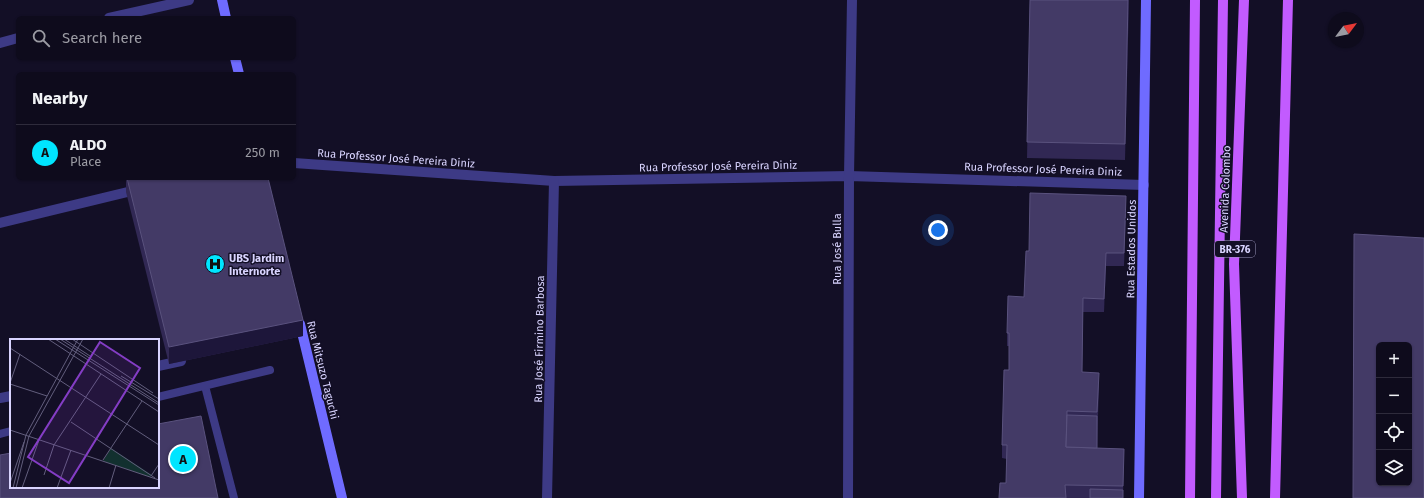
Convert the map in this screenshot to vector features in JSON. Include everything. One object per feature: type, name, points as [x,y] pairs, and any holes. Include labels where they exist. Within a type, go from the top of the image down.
[{"type":"main road","points":[[1190,498],[1195,0]]},
{"type":"main road","name":"Avenida Colombo","points":[[1216,498],[1223,0]]},
{"type":"main road","name":"Avenida Colombo","points":[[1242,498],[1234,264],[1244,0]]},
{"type":"main road","points":[[1274,498],[1288,0]]},
{"type":"street","points":[[118,16],[189,0]]},
{"type":"street","points":[[222,0],[226,16]]},
{"type":"street","name":"Rua José Bulla","points":[[848,498],[849,176],[852,0]]},
{"type":"street","name":"Rua Estados Unidos","points":[[1139,498],[1146,0]]},
{"type":"street","points":[[0,42],[16,38]]},
{"type":"street","points":[[236,60],[238,72]]},
{"type":"street","name":"Rua Professor José Pereira Diniz","points":[[296,162],[554,181],[849,176],[1144,185]]},
{"type":"street","name":"Rua José Firmino Barbosa","points":[[547,498],[554,181]]},
{"type":"street","points":[[0,223],[148,187]]},
{"type":"street","name":"Rua Mitsuzo Taguchi","points":[[297,313],[299,337],[342,498]]},
{"type":"street","points":[[159,366],[191,359]]},
{"type":"street","points":[[0,398],[10,396]]},
{"type":"lane","points":[[159,397],[270,370]]},
{"type":"lane","points":[[205,386],[234,498]]},
{"type":"lane","points":[[0,434],[10,431]]},
{"type":"building","points":[[1030,0],[1128,0],[1125,144],[1027,142]]},
{"type":"building","name":"UBS Jardim Internorte","points":[[127,180],[268,180],[303,320],[169,347]]},
{"type":"building","points":[[1030,193],[1126,196],[1124,253],[1106,253],[1104,299],[1083,298],[1082,372],[1099,373],[1097,412],[1067,411],[1066,447],[1124,449],[1123,486],[1065,485],[1066,498],[999,498],[1000,483],[1006,483],[1007,445],[1002,445],[1004,370],[1009,370],[1009,333],[1007,333],[1008,296],[1024,297],[1026,251],[1029,251]]},
{"type":"building","points":[[1354,234],[1424,238],[1424,498],[1353,498]]},
{"type":"building","points":[[1067,415],[1097,416],[1097,448],[1066,447]]},
{"type":"building","points":[[201,416],[218,498],[0,498],[0,455],[10,453],[10,488],[159,488],[159,424]]},
{"type":"building","points":[[1090,489],[1123,490],[1123,498],[1090,498]]},
{"type":"place","name":"UBS Jardim Internorte","points":[[215,264]]},
{"type":"place","name":"ALDO","points":[[183,459]]}]
